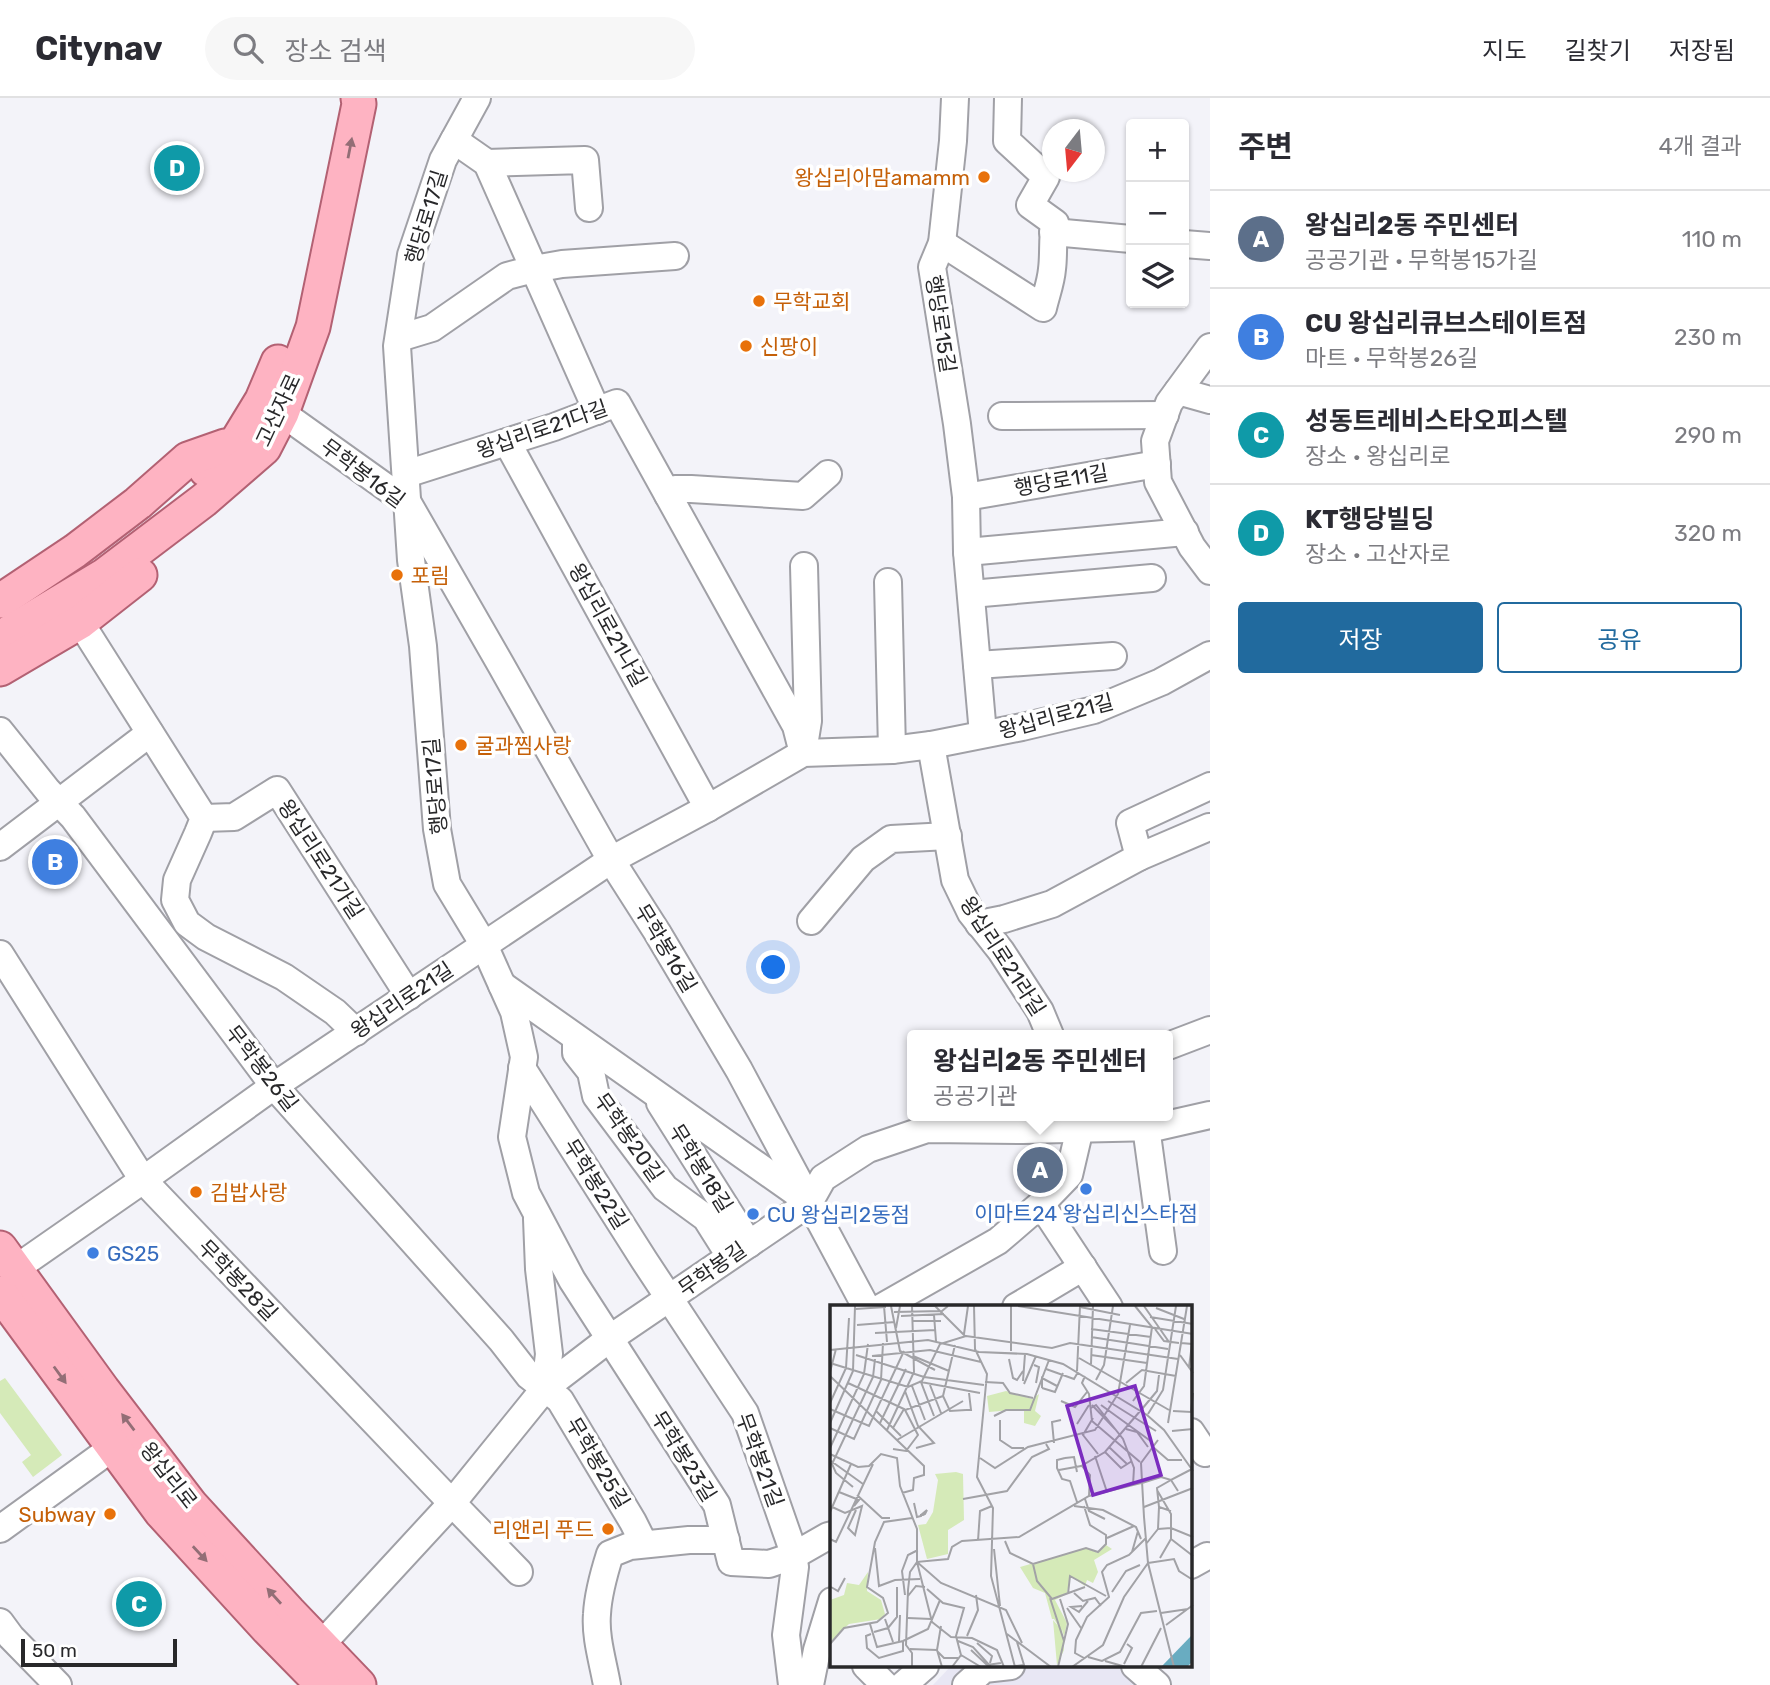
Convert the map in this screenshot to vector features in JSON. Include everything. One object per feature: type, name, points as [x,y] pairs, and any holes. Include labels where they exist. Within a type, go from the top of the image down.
[{"type":"main road","name":"고산자로","points":[[0,615],[94,559],[190,485],[251,445],[262,400],[296,318],[338,98]]},
{"type":"main road","name":"고산자로","points":[[0,638],[105,575],[204,500],[282,413],[313,327],[359,104],[358,98]]},
{"type":"main road","points":[[0,601],[75,551],[138,503],[188,459],[251,445]]},
{"type":"main road","points":[[0,669],[80,622],[227,504],[251,445]]},
{"type":"main road","name":"왕십리로","points":[[5,1270],[112,1448],[160,1512],[323,1685]]},
{"type":"main road","name":"왕십리로","points":[[5,1270],[103,1390],[191,1505],[359,1685]]},
{"type":"street","name":"행당로17길","points":[[477,98],[443,160],[411,255],[397,346],[411,560],[423,646],[437,829],[447,884],[484,944],[514,1012],[524,1057],[512,1137],[526,1193],[572,1280],[610,1339]]},
{"type":"street","name":"행당로15길","points":[[955,98],[942,243],[932,267],[966,497],[967,552],[983,734]]},
{"type":"street","points":[[942,243],[1043,308],[1052,274],[1055,223],[1030,205],[1046,177],[1007,141],[1009,98]]},
{"type":"street","name":"행당로17길","points":[[454,140],[487,163]]},
{"type":"street","points":[[589,208],[584,160],[487,163],[597,411]]},
{"type":"street","points":[[1053,232],[1126,239]]},
{"type":"street","points":[[1189,244],[1210,246]]},
{"type":"street","points":[[399,338],[432,328],[507,276],[562,264],[674,256]]},
{"type":"street","points":[[1210,347],[1169,403],[1155,441],[1158,482],[1192,547],[1210,571]]},
{"type":"street","points":[[1178,391],[1210,400]]},
{"type":"street","name":"왕십리로21다길","points":[[406,474],[554,427],[617,403],[796,726],[803,753]]},
{"type":"street","name":"무학봉16길","points":[[282,413],[408,503],[611,860],[739,1070],[865,1305]]},
{"type":"street","points":[[1002,416],[1165,415]]},
{"type":"street","name":"왕십리로21나길","points":[[506,442],[708,808]]},
{"type":"street","name":"행당로11길","points":[[966,497],[1157,464]]},
{"type":"street","points":[[668,495],[675,489],[691,489],[803,496],[828,474]]},
{"type":"street","points":[[967,552],[1185,532]]},
{"type":"street","points":[[803,753],[808,721],[804,566]]},
{"type":"street","points":[[971,594],[1152,578]]},
{"type":"street","points":[[888,582],[892,750]]},
{"type":"street","points":[[80,622],[204,818],[177,880],[175,900],[187,923],[206,937],[284,977],[335,1012],[356,1032]]},
{"type":"street","name":"왕십리로21길","points":[[5,1270],[143,1180],[274,1086],[611,860],[803,753],[892,750],[931,745],[1094,710],[1161,682],[1210,655]]},
{"type":"street","points":[[977,665],[1113,656]]},
{"type":"street","name":"무학봉26길","points":[[0,731],[73,817],[274,1086],[529,1376],[545,1388]]},
{"type":"street","points":[[0,847],[150,733]]},
{"type":"street","name":"왕십리로21라길","points":[[931,745],[955,880],[971,913],[1002,951],[1040,1011],[1048,1030]]},
{"type":"street","points":[[1139,857],[1130,822],[1210,786]]},
{"type":"street","name":"왕십리로21가길","points":[[204,818],[234,817],[277,790],[409,996]]},
{"type":"street","points":[[979,924],[1052,904],[1139,857],[1209,827]]},
{"type":"street","points":[[811,921],[863,859],[891,839],[948,836]]},
{"type":"street","name":"무학봉28길","points":[[0,954],[143,1180],[519,1572]]},
{"type":"street","points":[[502,985],[809,1203]]},
{"type":"street","points":[[1173,1043],[1210,1030]]},
{"type":"street","name":"무학봉20길","points":[[576,1037],[576,1052],[591,1072],[596,1096],[664,1188],[706,1218],[739,1250]]},
{"type":"street","name":"무학봉22길","points":[[522,1068],[670,1298]]},
{"type":"street","name":"무학봉18길","points":[[653,1092],[739,1250]]},
{"type":"street","name":"무학봉길","points":[[320,1646],[452,1503],[545,1388],[610,1339],[809,1203],[823,1178],[868,1149],[927,1129],[1080,1122],[1157,1127],[1210,1115]]},
{"type":"street","points":[[886,1305],[998,1241],[1041,1204],[1069,1175],[1080,1122]]},
{"type":"street","points":[[1146,1127],[1163,1251]]},
{"type":"street","points":[[1041,1204],[1108,1305]]},
{"type":"street","name":"행당로17길","points":[[537,1212],[539,1269],[549,1354],[545,1388]]},
{"type":"street","points":[[1019,1305],[1083,1267]]},
{"type":"street","name":"무학봉21길","points":[[670,1298],[745,1413],[791,1545],[795,1567],[786,1635],[792,1685]]},
{"type":"street","name":"무학봉23길","points":[[610,1339],[717,1505],[731,1562],[769,1564],[793,1556]]},
{"type":"street","name":"무학봉25길","points":[[545,1388],[560,1400],[576,1424],[644,1544]]},
{"type":"street","points":[[0,1529],[112,1448]]},
{"type":"street","points":[[793,1556],[830,1536]]},
{"type":"street","points":[[607,1685],[597,1614],[603,1576],[610,1554],[629,1546],[644,1544],[726,1539]]},
{"type":"street","points":[[810,1685],[827,1636],[830,1615]]},
{"type":"street","points":[[0,1622],[58,1685]]},
{"type":"street","points":[[320,1646],[323,1685]]},
{"type":"street","points":[[868,1668],[885,1685]]},
{"type":"street","points":[[903,1685],[923,1668]]},
{"type":"street","points":[[966,1685],[984,1669],[993,1668]]},
{"type":"street","points":[[1137,1668],[1157,1685]]},
{"type":"shaded area","points":[[949,1668],[1140,1668],[1158,1685],[933,1685]]},
{"type":"green space","points":[[5,1378],[62,1455],[33,1477],[22,1462],[31,1455],[0,1413],[0,1381]]},
{"type":"place","name":"KT행당빌딩","points":[[177,168]]},
{"type":"place","name":"왕십리아맘amamm","points":[[984,177]]},
{"type":"place","name":"무학교회","points":[[759,301]]},
{"type":"place","name":"신팡이","points":[[746,346]]},
{"type":"place","name":"포림","points":[[397,575]]},
{"type":"place","name":"굴과찜사랑","points":[[461,745]]},
{"type":"place","name":"CU 왕십리큐브스테이트점","points":[[55,862]]},
{"type":"place","name":"왕십리2동 주민센터","points":[[1040,1170]]},
{"type":"place","name":"이마트24 왕십리신스타점","points":[[1086,1189]]},
{"type":"place","name":"김밥사랑","points":[[196,1192]]},
{"type":"place","name":"CU 왕십리2동점","points":[[753,1214]]},
{"type":"place","name":"GS25","points":[[93,1253]]},
{"type":"place","name":"Subway","points":[[110,1514]]},
{"type":"place","name":"리앤리 푸드","points":[[608,1529]]},
{"type":"place","name":"성동트레비스타오피스텔","points":[[139,1604]]}]
